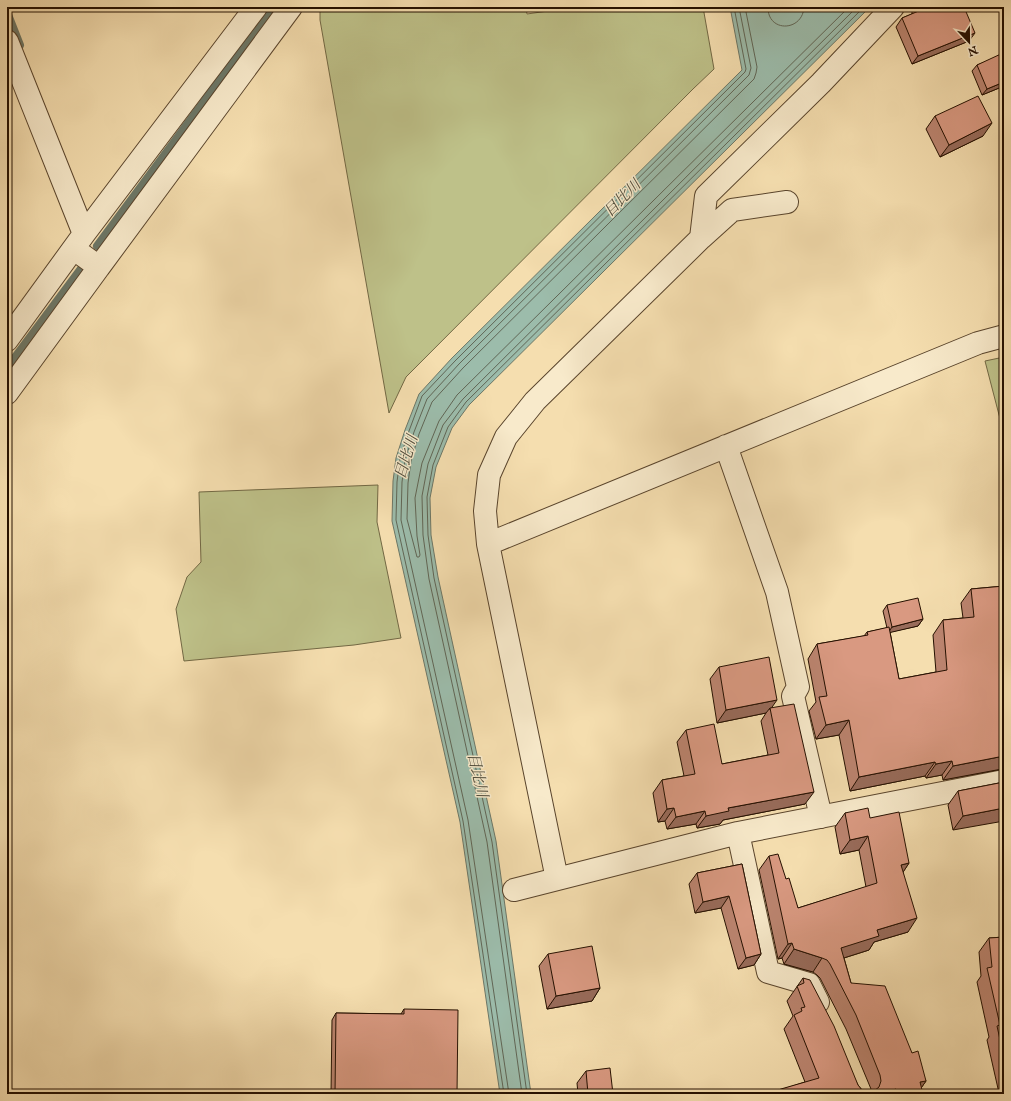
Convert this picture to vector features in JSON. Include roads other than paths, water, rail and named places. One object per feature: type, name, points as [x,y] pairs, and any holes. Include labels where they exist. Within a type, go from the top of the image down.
[{"type":"street","points":[[7,340],[256,7]]},
{"type":"street","points":[[7,393],[291,7]]},
{"type":"street","points":[[701,238],[706,196],[821,83],[892,7]]},
{"type":"street","points":[[7,41],[79,242],[99,267]]},
{"type":"street","points":[[557,879],[488,544],[485,511],[489,475],[506,437],[535,401],[701,238],[732,210],[787,202]]},
{"type":"street","points":[[488,544],[978,343],[1004,336]]},
{"type":"street","points":[[726,446],[777,592],[798,687],[793,696],[820,817]]},
{"type":"street","points":[[514,890],[738,833],[1004,780]]},
{"type":"street","points":[[738,833],[768,972],[809,984],[825,1016]]},
{"type":"water","name":"目比川","points":[[730,7],[784,7],[783,9],[785,12],[790,7],[870,7],[469,405],[452,428],[436,467],[430,498],[431,535],[438,577],[496,841],[531,1094],[500,1094],[460,822],[392,521],[393,481],[396,458],[419,394],[452,358],[742,70]]},
{"type":"waterway","points":[[97,246],[274,7]]},
{"type":"waterway","points":[[7,12],[20,45]]},
{"type":"waterway","points":[[7,368],[83,266]]}]
